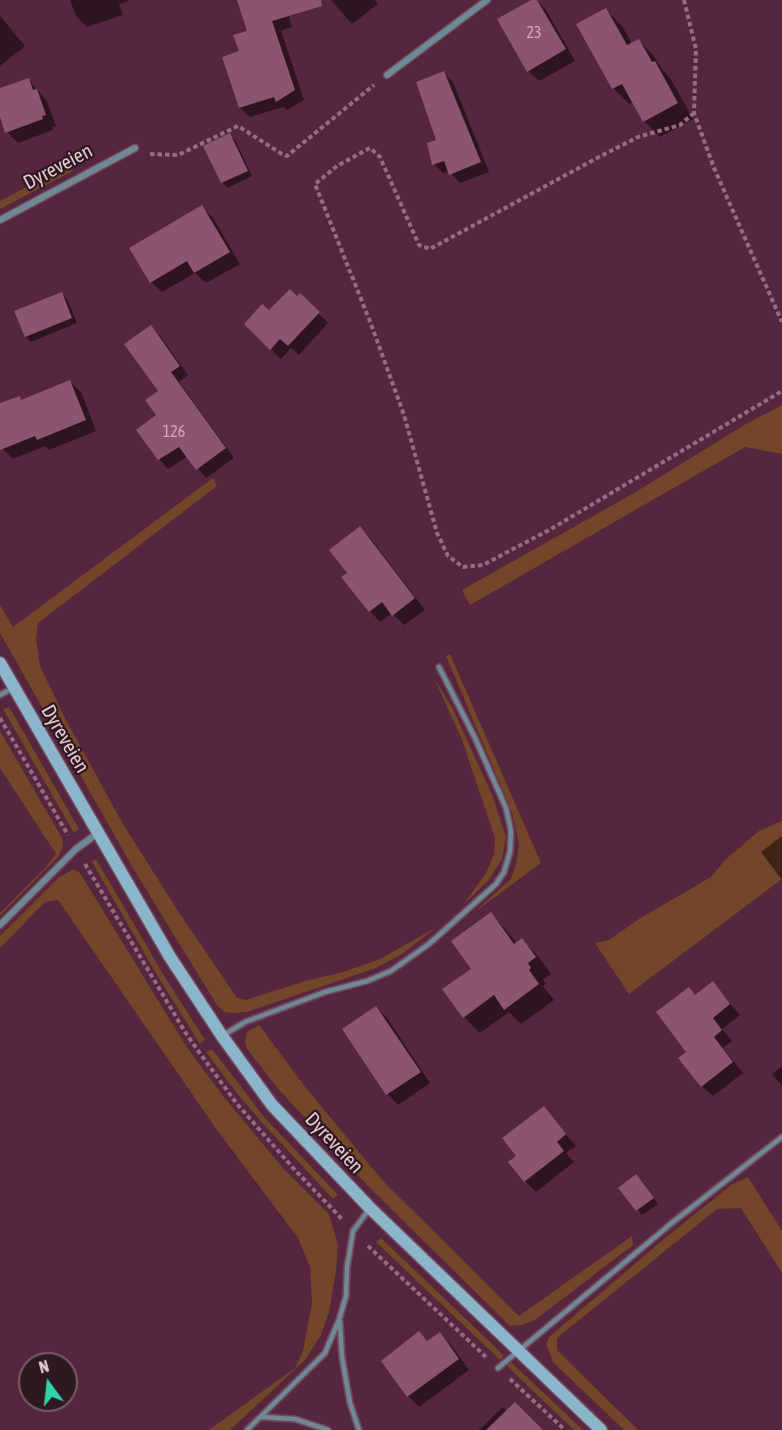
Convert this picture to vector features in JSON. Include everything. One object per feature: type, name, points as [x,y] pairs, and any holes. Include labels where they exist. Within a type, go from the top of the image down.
[{"type":"main road","name":"Dyreveien","points":[[0,663],[12,688],[170,957],[222,1036],[272,1105],[370,1208],[601,1430]]},
{"type":"street","points":[[387,75],[487,0]]},
{"type":"street","name":"Dyreveien","points":[[0,220],[135,148]]},
{"type":"street","points":[[0,925],[76,849],[98,833]]},
{"type":"lane","points":[[222,1036],[245,1022],[325,992],[367,981],[391,971],[429,944],[496,884],[504,872],[510,852],[511,831],[506,808],[475,738],[439,667]]},
{"type":"lane","points":[[0,694],[12,688]]},
{"type":"lane","points":[[498,1368],[673,1222],[782,1137]]},
{"type":"lane","points":[[247,1430],[325,1353],[346,1296],[347,1268],[353,1231],[370,1208]]},
{"type":"lane","points":[[339,1320],[342,1357],[350,1403],[359,1430]]},
{"type":"lane","points":[[262,1417],[295,1419],[328,1430]]},
{"type":"path","points":[[684,0],[696,49],[694,113],[719,179],[782,322]]},
{"type":"path","points":[[135,148],[153,155],[178,155],[238,126],[287,156],[387,75]]},
{"type":"path","points":[[694,113],[680,125],[638,138],[597,158],[430,249],[419,245],[380,157],[370,148],[337,166],[315,184],[405,415],[437,533],[448,556],[464,567],[483,565],[551,529],[782,391]]},
{"type":"shaded area","points":[[70,164],[73,171],[0,209],[0,201]]},
{"type":"shaded area","points":[[782,405],[782,454],[745,447],[470,605],[462,590],[634,493],[746,424]]},
{"type":"shaded area","points":[[213,478],[217,486],[38,623],[36,639],[40,666],[67,722],[123,824],[237,998],[246,1000],[380,959],[437,927],[402,954],[376,968],[247,1012],[234,1013],[224,1012],[217,1005],[180,945],[133,868],[0,633],[0,605],[13,627]]},
{"type":"shaded area","points":[[450,654],[541,863],[472,914],[511,879],[519,845],[512,812],[446,656]]},
{"type":"shaded area","points":[[434,678],[453,709],[493,797],[506,837],[502,859],[488,881],[463,905],[486,873],[494,854],[495,838],[462,740]]},
{"type":"shaded area","points":[[9,707],[79,829],[74,833],[3,709]]},
{"type":"shaded area","points":[[0,731],[62,838],[63,846],[58,857],[0,916],[0,913],[56,854],[0,768]]},
{"type":"shaded area","points":[[782,821],[782,879],[629,994],[595,943],[609,940],[639,919],[711,877],[725,860],[759,831]]},
{"type":"shaded area","points":[[96,859],[166,979],[205,1040],[200,1044],[92,862]]},
{"type":"shaded area","points":[[74,869],[80,873],[186,1046],[223,1096],[282,1167],[329,1214],[338,1245],[329,1312],[321,1335],[305,1360],[230,1430],[209,1430],[295,1368],[303,1351],[312,1303],[310,1267],[298,1238],[217,1130],[58,900],[45,902],[0,948],[0,936],[59,877]]},
{"type":"shaded area","points":[[259,1025],[306,1088],[383,1181],[519,1316],[632,1236],[633,1245],[535,1320],[522,1325],[510,1326],[371,1189],[280,1091],[247,1049],[245,1041],[247,1032]]},
{"type":"shaded area","points":[[212,1049],[265,1118],[338,1195],[333,1199],[265,1126],[206,1052]]},
{"type":"shaded area","points":[[748,1177],[782,1231],[782,1273],[741,1208],[717,1209],[557,1338],[557,1350],[638,1430],[624,1430],[553,1362],[546,1344],[549,1337],[731,1185]]},
{"type":"shaded area","points":[[381,1238],[504,1356],[500,1360],[376,1242]]},
{"type":"shaded area","points":[[509,1362],[583,1430],[574,1430],[507,1366]]},
{"type":"building","points":[[237,0],[321,0],[322,6],[272,21],[295,90],[276,102],[274,97],[239,108],[222,57],[239,51],[233,35],[247,31]]},
{"type":"building","points":[[531,0],[537,0],[566,49],[527,72],[497,19]]},
{"type":"building","points":[[606,8],[627,45],[639,39],[652,62],[655,61],[678,103],[643,122],[622,84],[612,89],[576,24]]},
{"type":"building","points":[[444,71],[481,162],[449,175],[444,161],[432,165],[427,143],[436,140],[416,82]]},
{"type":"building","points":[[29,78],[33,90],[37,89],[46,115],[42,116],[43,119],[5,133],[0,117],[0,88]]},
{"type":"building","points":[[230,133],[248,171],[221,183],[203,146]]},
{"type":"building","points":[[202,205],[230,252],[194,273],[187,261],[150,283],[129,248]]},
{"type":"building","points":[[290,289],[297,296],[300,293],[320,312],[288,346],[280,339],[270,350],[244,324],[262,304],[269,310]]},
{"type":"building","points":[[62,292],[72,318],[25,337],[14,311]]},
{"type":"building","points":[[151,325],[180,366],[171,372],[226,448],[196,470],[179,447],[158,460],[136,430],[156,415],[145,400],[158,391],[124,344]]},
{"type":"building","points":[[70,380],[86,420],[37,440],[35,436],[0,450],[0,403],[20,396],[21,400]]},
{"type":"building","points":[[360,526],[415,598],[392,616],[382,602],[369,612],[341,577],[347,573],[329,550]]},
{"type":"building","points":[[491,912],[514,944],[522,938],[536,957],[528,963],[531,968],[529,970],[539,984],[504,1010],[494,995],[463,1018],[442,989],[471,969],[451,941]]},
{"type":"building","points":[[713,981],[730,1004],[713,1018],[722,1030],[714,1037],[733,1062],[701,1087],[678,1058],[686,1052],[656,1012],[689,987],[695,995]]},
{"type":"building","points":[[376,1006],[421,1072],[386,1095],[342,1029]]},
{"type":"building","points":[[544,1106],[566,1134],[557,1142],[564,1151],[524,1182],[508,1162],[516,1156],[502,1138]]},
{"type":"building","points":[[636,1174],[654,1198],[636,1211],[618,1188]]},
{"type":"building","points":[[419,1331],[427,1341],[440,1332],[459,1359],[407,1397],[381,1361]]},
{"type":"building","points":[[515,1402],[543,1430],[486,1430]]}]
